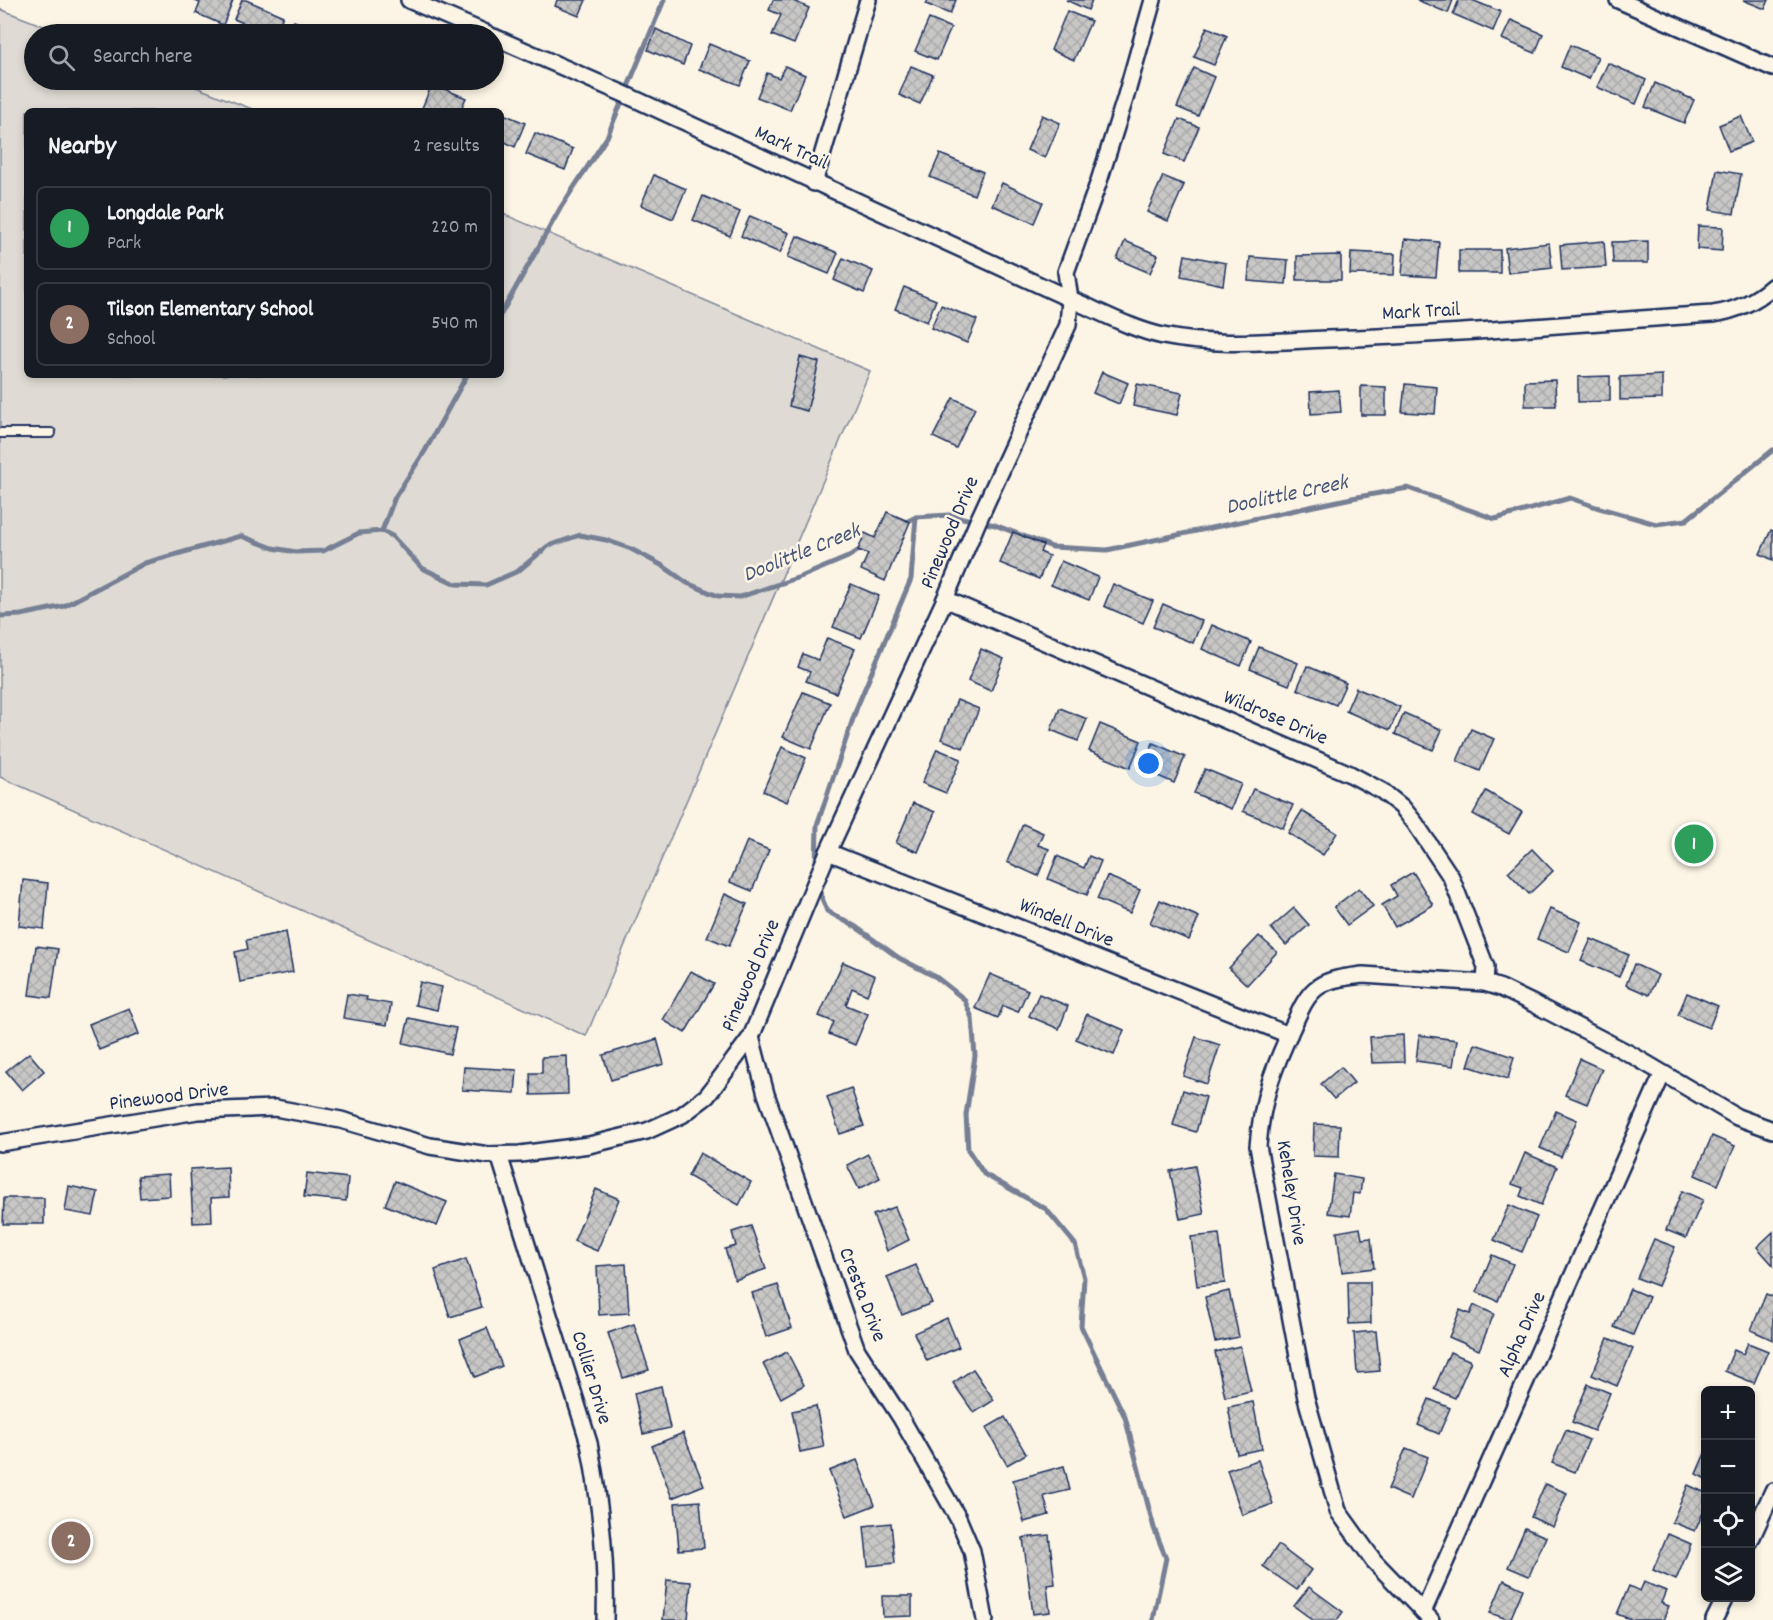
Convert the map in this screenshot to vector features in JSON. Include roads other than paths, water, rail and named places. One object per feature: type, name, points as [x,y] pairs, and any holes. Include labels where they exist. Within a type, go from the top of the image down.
[{"type":"street","points":[[409,0],[465,24]]},
{"type":"street","points":[[814,183],[868,0]]},
{"type":"street","points":[[1070,299],[1066,272],[1102,173],[1153,0]]},
{"type":"street","points":[[1618,0],[1773,68]]},
{"type":"street","name":"Mark Trail","points":[[504,41],[624,94],[1070,299],[1132,326],[1162,335],[1189,340],[1239,342],[1588,325],[1731,311],[1763,295],[1773,286]]},
{"type":"street","name":"Pinewood Drive","points":[[0,1143],[198,1111],[275,1108],[342,1120],[430,1146],[472,1153],[520,1154],[589,1145],[647,1131],[682,1115],[707,1096],[751,1037],[828,852],[1068,325],[1070,299]]},
{"type":"street","name":"Wildrose Drive","points":[[945,599],[1350,774],[1382,791],[1402,807],[1415,823],[1451,877],[1486,967],[1485,982]]},
{"type":"street","name":"Windell Drive","points":[[828,852],[1289,1035]]},
{"type":"street","name":"Keheley Drive","points":[[1427,1616],[1374,1561],[1338,1511],[1306,1398],[1257,1146],[1260,1116],[1267,1087],[1302,1006],[1316,988],[1328,981],[1363,975],[1485,982],[1534,1004],[1632,1055],[1662,1075],[1737,1116],[1773,1130]]},
{"type":"street","name":"Cresta Drive","points":[[751,1037],[766,1094],[857,1350],[901,1418],[958,1518],[972,1551],[985,1620]]},
{"type":"street","name":"Alpha Drive","points":[[1427,1616],[1662,1075]]},
{"type":"street","name":"Collier Drive","points":[[499,1155],[588,1443],[598,1492],[604,1568],[605,1620]]},
{"type":"street","points":[[1755,1530],[1773,1491]]},
{"type":"street","points":[[1714,1620],[1723,1602]]},
{"type":"lane","points":[[0,433],[51,433]]},
{"type":"waterway","points":[[504,309],[561,207],[607,137],[664,0]]},
{"type":"waterway","points":[[382,531],[395,497],[425,451],[465,378]]},
{"type":"waterway","name":"Doolittle Creek","points":[[902,524],[916,517],[949,515],[995,525],[1052,547],[1107,550],[1408,488],[1495,519],[1570,498],[1656,524],[1686,520],[1773,450]]},
{"type":"waterway","points":[[816,867],[817,825],[857,707],[911,579],[916,517]]},
{"type":"waterway","name":"Doolittle Creek","points":[[0,616],[21,615],[64,606],[145,563],[241,536],[273,548],[296,552],[323,551],[359,533],[382,531],[392,536],[422,568],[456,584],[486,585],[518,571],[548,546],[580,535],[606,540],[631,549],[663,566],[687,583],[718,596],[740,597],[803,576],[848,557],[864,547]]},
{"type":"waterway","points":[[817,885],[827,911],[856,927],[899,958],[936,977],[964,999],[972,1018],[975,1056],[966,1115],[968,1150],[984,1174],[1046,1209],[1075,1244],[1084,1278],[1081,1326],[1125,1417],[1154,1528],[1166,1558],[1153,1620]]},
{"type":"place","name":"Longdale Park","points":[[1694,844]]},
{"type":"place","name":"Tilson Elementary School","points":[[71,1541]]}]
